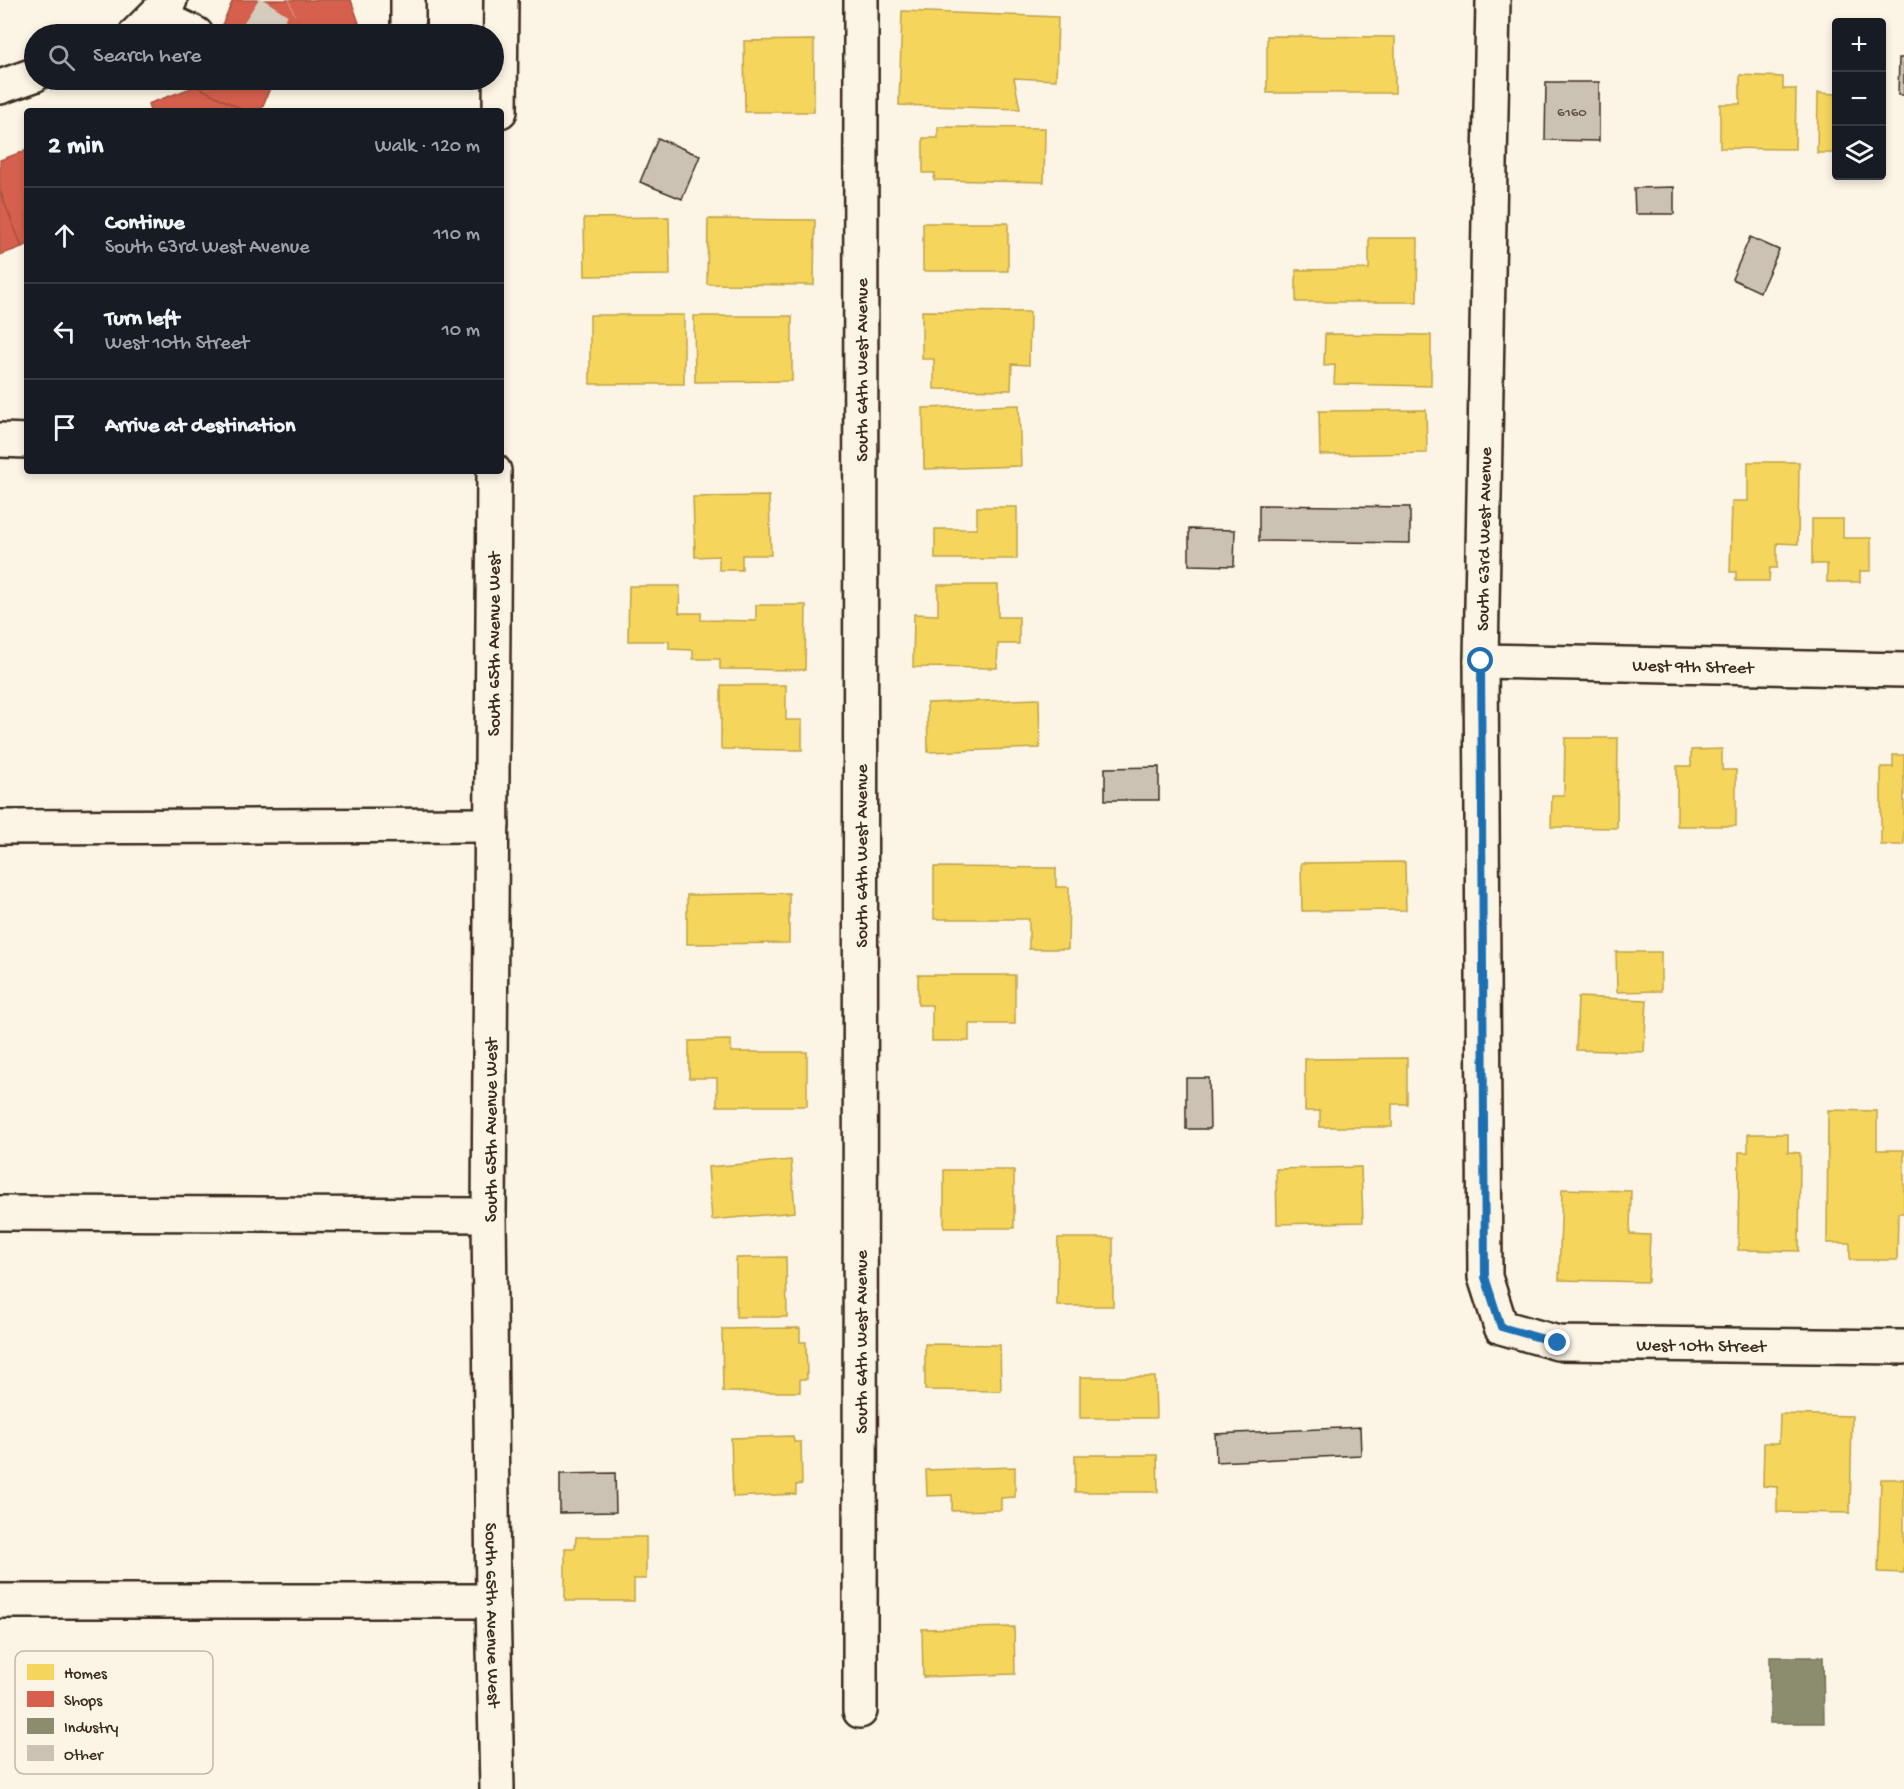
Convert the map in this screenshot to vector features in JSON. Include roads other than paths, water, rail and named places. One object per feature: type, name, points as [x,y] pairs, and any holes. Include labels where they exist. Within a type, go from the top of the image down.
[{"type":"street","points":[[408,0],[408,24]]},
{"type":"street","points":[[500,24],[501,0]]},
{"type":"street","name":"South 64th West Avenue","points":[[860,1711],[861,0]]},
{"type":"street","name":"South 63rd West Avenue","points":[[1493,0],[1481,661],[1485,1277],[1501,1327]]},
{"type":"street","points":[[154,17],[171,24]]},
{"type":"street","points":[[0,87],[24,79]]},
{"type":"street","points":[[498,90],[500,108]]},
{"type":"street","points":[[0,441],[24,441]]},
{"type":"street","name":"South 65th Avenue West","points":[[494,474],[489,1215],[497,1789]]},
{"type":"street","name":"West 9th Street","points":[[1481,661],[1904,670]]},
{"type":"street","points":[[0,827],[492,825]]},
{"type":"street","points":[[0,1214],[489,1215]]},
{"type":"street","name":"West 10th Street","points":[[1501,1327],[1558,1343],[1904,1347]]},
{"type":"street","points":[[0,1601],[493,1601]]},
{"type":"tunnel","points":[[262,24],[274,6],[289,0]]}]
